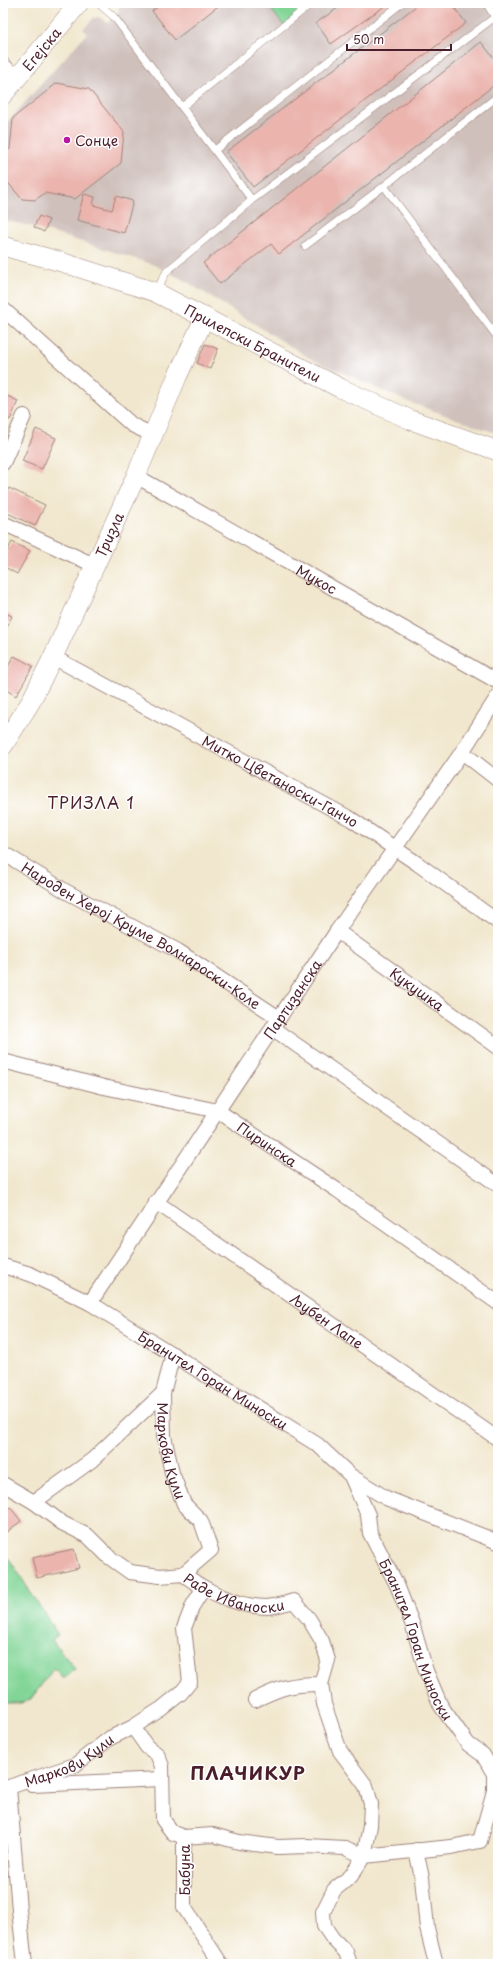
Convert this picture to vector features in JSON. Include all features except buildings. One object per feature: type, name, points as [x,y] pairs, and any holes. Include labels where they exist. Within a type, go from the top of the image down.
[{"type":"street","name":"Егејска","points":[[3,95],[80,3]]},
{"type":"street","points":[[3,64],[17,78]]},
{"type":"street","name":"Прилепски Бранители","points":[[3,246],[58,261],[155,292],[354,395],[411,420],[498,451]]},
{"type":"street","points":[[3,309],[132,425],[153,435]]},
{"type":"street","name":"Тризла","points":[[3,746],[30,703],[53,657],[136,476],[205,317]]},
{"type":"street","points":[[3,463],[24,416]]},
{"type":"street","name":"Мукос","points":[[136,476],[498,682]]},
{"type":"street","points":[[3,523],[94,565]]},
{"type":"street","name":"Митко Цветаноски-Ганчо","points":[[53,657],[351,819],[394,847],[498,922]]},
{"type":"street","name":"Партизанска","points":[[90,1303],[337,931],[394,847],[462,752],[498,696]]},
{"type":"street","points":[[462,752],[498,780]]},
{"type":"street","name":"Народен Херој Круме Волнароски-Коле","points":[[3,853],[68,892],[178,951],[498,1185]]},
{"type":"street","name":"Кукушка","points":[[337,931],[498,1047]]},
{"type":"street","name":"Пиринска","points":[[3,1061],[104,1087],[218,1111],[337,1190],[498,1303]]},
{"type":"street","name":"Љубен Лапе","points":[[156,1202],[498,1439]]},
{"type":"street","name":"Бранител Горан Миноски","points":[[3,1266],[30,1274],[90,1303],[318,1445],[351,1476],[386,1498],[494,1543]]},
{"type":"street","name":"Маркови Кули","points":[[173,1354],[162,1393],[164,1436],[172,1473],[184,1504],[202,1521],[212,1550],[183,1574]]},
{"type":"street","points":[[34,1502],[92,1460],[162,1393]]},
{"type":"street","name":"Бранител Горан Миноски","points":[[351,1476],[368,1515],[370,1533],[397,1586],[412,1623],[426,1671],[441,1706],[468,1744],[483,1755],[494,1774],[497,1794],[492,1819],[480,1841],[416,1850]]},
{"type":"street","name":"Раде Иваноски","points":[[3,1484],[34,1502],[62,1523],[88,1536],[109,1557],[130,1572],[160,1576],[183,1574],[203,1589],[246,1605],[268,1607],[294,1601],[309,1618],[322,1641],[328,1660],[321,1684],[324,1704],[340,1751],[366,1786],[371,1804],[370,1826],[364,1856]]},
{"type":"street","name":"Маркови Кули","points":[[25,1964],[6,1786],[75,1765],[110,1738],[133,1727],[161,1709],[181,1693],[190,1682],[184,1628],[193,1606],[203,1589]]},
{"type":"street","points":[[255,1700],[269,1692],[295,1684],[321,1684]]},
{"type":"street","points":[[133,1727],[147,1747],[157,1754],[162,1766],[161,1779],[163,1820],[172,1833],[184,1837],[213,1835],[239,1842],[278,1847],[307,1846],[345,1848],[364,1856],[416,1850],[422,1878],[427,1928],[436,1964]]},
{"type":"street","points":[[6,1786],[161,1779]]},
{"type":"street","name":"Бабуна","points":[[184,1837],[184,1907],[221,1964]]},
{"type":"street","points":[[350,1964],[346,1952],[333,1939],[324,1926],[323,1912],[334,1890],[351,1876],[364,1856]]},
{"type":"lane","points":[[98,3],[114,17],[252,200]]},
{"type":"lane","points":[[182,106],[312,3]]},
{"type":"lane","points":[[215,150],[402,3]]},
{"type":"lane","points":[[155,292],[167,271],[252,200],[496,19],[486,3]]},
{"type":"lane","points":[[305,246],[498,96]]},
{"type":"lane","points":[[384,186],[498,338]]},
{"type":"shaded area","points":[[118,3],[498,3],[498,434],[406,401],[311,359],[184,280],[152,264],[34,227],[3,220],[3,127],[87,33],[83,29],[94,18],[99,17],[108,23],[119,12]]},
{"type":"green space","points":[[266,3],[312,3],[284,26]]},
{"type":"green space","points":[[3,1549],[58,1635],[52,1640],[75,1669],[63,1678],[54,1668],[30,1700],[21,1703],[3,1703]]},
{"type":"place","name":"Сонце","points":[[67,140]]},
{"type":"district","name":"ТРИЗЛА 1","points":[[91,802]]},
{"type":"district","name":"ПЛАЧИКУР","points":[[248,1772]]}]
